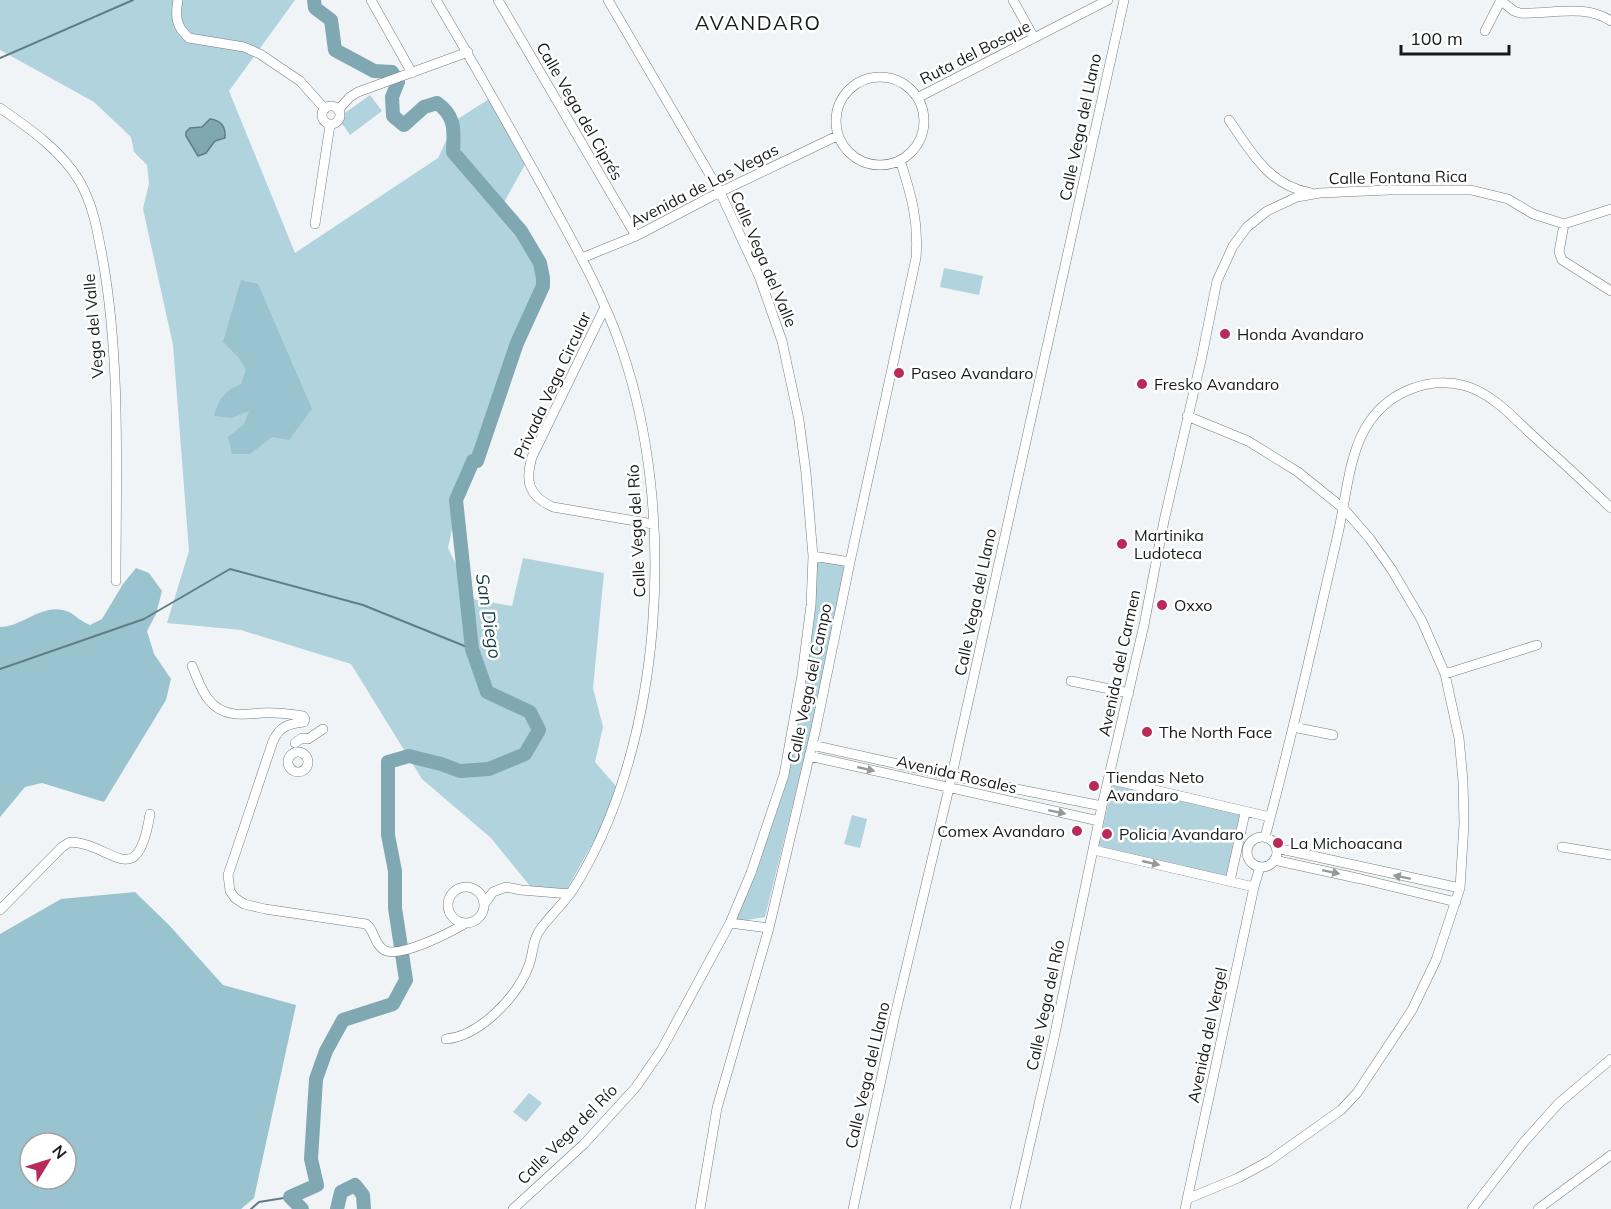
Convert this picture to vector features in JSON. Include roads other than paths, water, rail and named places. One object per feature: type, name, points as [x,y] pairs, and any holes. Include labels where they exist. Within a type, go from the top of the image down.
[{"type":"street","points":[[178,0],[176,18],[178,26],[189,38],[244,47],[260,54],[300,81],[325,109]]},
{"type":"street","points":[[371,0],[412,73]]},
{"type":"street","name":"Calle Vega del Río","points":[[436,0],[468,52],[582,258],[605,307],[630,376],[650,472],[656,577],[655,606],[635,741],[619,791],[596,846],[570,894],[539,930],[534,939],[530,963],[504,1006],[461,1038],[446,1039]]},
{"type":"street","name":"Calle Vega del Ciprés","points":[[498,0],[636,236]]},
{"type":"street","name":"Calle Vega del Valle","points":[[608,0],[720,192],[759,276],[782,340],[799,420],[813,556]]},
{"type":"street","points":[[1012,0],[1034,38]]},
{"type":"street","name":"Ruta del Bosque","points":[[919,97],[1108,0]]},
{"type":"street","name":"Calle Vega del Llano","points":[[852,1209],[895,1015],[950,788],[1124,0]]},
{"type":"street","points":[[1485,31],[1500,0],[1520,13],[1581,11],[1602,16],[1611,21]]},
{"type":"street","points":[[338,110],[358,92],[468,52]]},
{"type":"street","points":[[884,77],[898,80],[910,87],[919,97],[925,115],[923,134],[913,151],[900,160],[885,165],[872,165],[850,156],[842,147],[837,136],[838,108],[856,85],[870,79],[884,77]]},
{"type":"street","points":[[330,124],[322,118],[325,109],[330,106],[338,110]]},
{"type":"street","name":"Vega del Valle","points":[[0,108],[50,146],[67,164],[79,181],[93,212],[106,281],[111,332],[117,467],[116,581]]},
{"type":"street","points":[[330,124],[339,119],[338,110]]},
{"type":"street","points":[[1229,120],[1270,176],[1290,187],[1320,194]]},
{"type":"street","points":[[315,224],[330,124]]},
{"type":"street","name":"Avenida de Las Vegas","points":[[582,258],[636,236],[720,192],[837,136]]},
{"type":"street","name":"Calle Vega del Campo","points":[[700,1209],[717,1108],[769,928],[812,745],[916,258],[917,224],[914,203],[900,160]]},
{"type":"street","name":"Calle Fontana Rica","points":[[1217,281],[1233,246],[1257,218],[1288,200],[1320,194],[1389,190],[1471,190],[1508,199],[1533,214],[1564,224]]},
{"type":"street","points":[[1611,209],[1564,224],[1559,252],[1562,260],[1611,291]]},
{"type":"street","name":"Avenida del Carmen","points":[[1102,806],[1129,693],[1217,281]]},
{"type":"street","name":"Privada Vega Circular","points":[[605,307],[532,457],[528,482],[535,495],[553,507],[653,524]]},
{"type":"street","points":[[1265,837],[1293,727],[1354,458],[1369,422],[1381,408],[1396,396],[1421,386],[1439,383],[1466,386],[1489,398],[1611,508]]},
{"type":"street","points":[[1187,416],[1248,441],[1298,472],[1344,509],[1376,546],[1403,587],[1426,629],[1445,675],[1455,716],[1463,781],[1464,824],[1460,888],[1436,960],[1412,1010],[1379,1057],[1370,1075],[1341,1110],[1311,1133],[1255,1169],[1187,1199]]},
{"type":"street","points":[[813,556],[850,562]]},
{"type":"street","name":"Calle Vega del Campo","points":[[730,923],[751,873],[787,761],[806,652],[813,556]]},
{"type":"street","points":[[1445,675],[1537,645]]},
{"type":"street","points":[[192,666],[205,696],[217,708],[244,716],[272,713],[298,715],[305,718],[304,723],[287,724],[278,731],[273,741],[228,875],[230,891],[239,902],[249,906],[366,924],[371,928],[380,946],[386,951],[400,952],[479,917],[493,892],[506,887],[570,894]]},
{"type":"street","points":[[1071,681],[1129,693]]},
{"type":"street","points":[[287,724],[294,747],[302,738],[308,740],[323,729]]},
{"type":"street","points":[[1293,727],[1333,735]]},
{"type":"street","name":"Avenida Rosales","points":[[812,745],[1102,806]]},
{"type":"street","name":"Avenida Rosales","points":[[809,756],[1099,821]]},
{"type":"street","points":[[1108,779],[1270,818]]},
{"type":"street","name":"Calle Vega del Río","points":[[1015,1209],[1054,1038],[1102,806]]},
{"type":"street","points":[[1230,881],[1242,848],[1245,813]]},
{"type":"street","points":[[0,910],[62,847],[70,842],[91,847],[116,859],[123,860],[135,856],[140,850],[150,814]]},
{"type":"street","points":[[1242,848],[1252,840],[1265,837],[1276,848],[1363,869],[1460,888]]},
{"type":"street","points":[[1562,847],[1611,855]]},
{"type":"street","points":[[1242,848],[1251,863],[1260,867],[1268,866],[1274,860],[1276,848]]},
{"type":"street","points":[[1094,850],[1254,887]]},
{"type":"street","points":[[1274,860],[1456,902]]},
{"type":"street","name":"Avenida del Vergel","points":[[1185,1209],[1260,867]]},
{"type":"street","points":[[1361,879],[1363,869]]},
{"type":"street","points":[[466,923],[456,920],[449,911],[448,901],[454,892],[469,887],[478,892],[485,903]]},
{"type":"street","points":[[730,923],[769,928]]},
{"type":"street","name":"Calle Vega del Río","points":[[513,1209],[584,1144],[636,1087],[662,1049],[730,923]]},
{"type":"street","points":[[1472,1209],[1524,1142],[1559,1103],[1611,1059]]},
{"type":"street","points":[[1538,1209],[1611,1155]]},
{"type":"waterway","points":[[0,58],[133,0]]},
{"type":"waterway","name":"San Diego","points":[[302,1209],[290,1197],[317,1185],[311,1159],[316,1079],[326,1051],[343,1020],[393,1004],[406,980],[395,908],[395,871],[388,835],[388,762],[409,756],[460,771],[489,769],[525,754],[539,730],[530,712],[487,692],[472,649],[456,500],[473,461],[477,461],[517,343],[543,286],[540,263],[521,231],[453,152],[454,137],[448,113],[437,103],[424,107],[404,125],[393,116],[392,97],[398,82],[392,72],[374,71],[335,50],[331,20],[315,8],[314,0]]},
{"type":"waterway","points":[[0,669],[144,619],[230,569],[363,605],[472,649]]},
{"type":"waterway","name":"San Diego","points":[[337,1209],[341,1192],[355,1185],[363,1195],[364,1209]]},
{"type":"waterway","points":[[251,1209],[259,1202],[290,1197]]},
{"type":"place","name":"Honda Avandaro","points":[[1225,334]]},
{"type":"place","name":"Paseo Avandaro","points":[[899,373]]},
{"type":"place","name":"Fresko Avandaro","points":[[1142,384]]},
{"type":"place","name":"Martinika Ludoteca","points":[[1122,544]]},
{"type":"place","name":"Oxxo","points":[[1162,605]]},
{"type":"place","name":"The North Face","points":[[1147,732]]},
{"type":"place","name":"Tiendas Neto Avandaro","points":[[1094,786]]},
{"type":"place","name":"Comex Avandaro","points":[[1077,831]]},
{"type":"place","name":"Policia Avandaro","points":[[1107,834]]},
{"type":"place","name":"La Michoacana","points":[[1278,843]]},
{"type":"district","name":"AVANDARO","points":[[758,22]]}]
